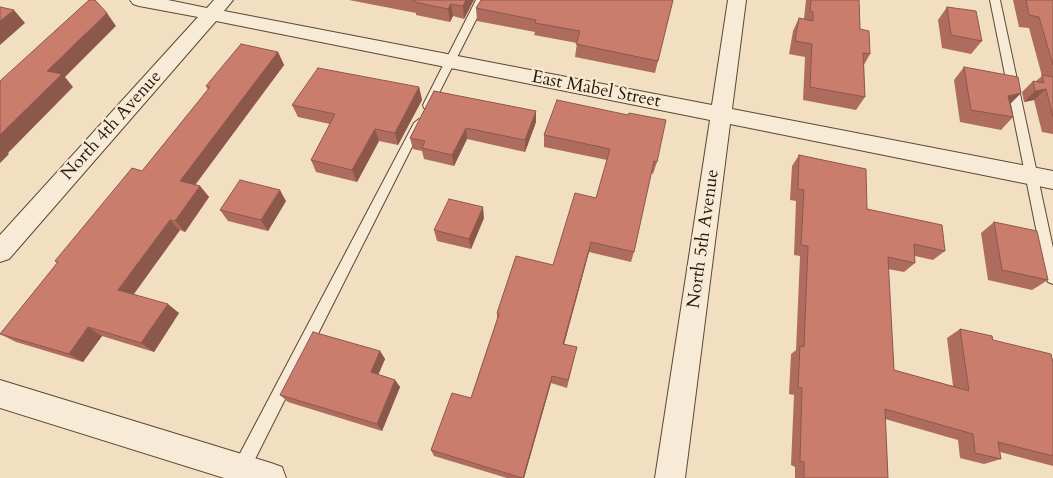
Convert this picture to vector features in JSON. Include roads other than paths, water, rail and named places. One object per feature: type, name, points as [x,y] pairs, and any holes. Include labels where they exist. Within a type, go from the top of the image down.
[{"type":"street","name":"East Mabel Street","points":[[139,0],[217,8],[450,62],[1053,180]]},
{"type":"street","name":"North 5th Avenue","points":[[670,478],[737,0]]},
{"type":"street","name":"North 4th Avenue","points":[[0,252],[217,8]]},
{"type":"street","points":[[0,394],[271,478]]},
{"type":"lane","points":[[241,469],[481,0]]},
{"type":"lane","points":[[995,0],[1053,278]]}]
